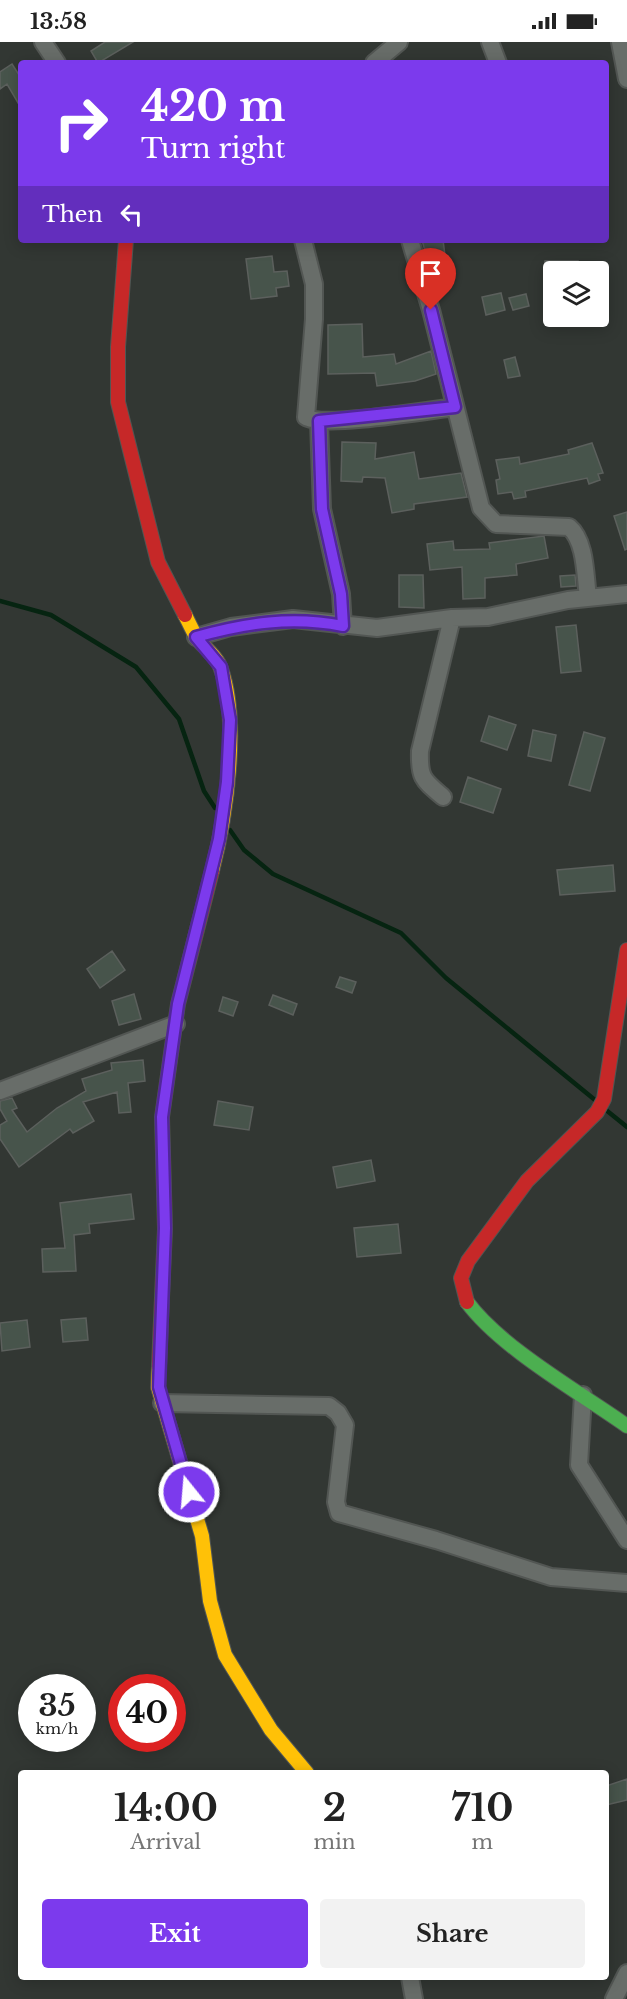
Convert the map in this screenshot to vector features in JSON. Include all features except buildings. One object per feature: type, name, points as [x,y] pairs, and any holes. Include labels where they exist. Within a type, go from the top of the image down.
[{"type":"street","points":[[43,42],[55,60]]},
{"type":"street","points":[[378,60],[399,42]]},
{"type":"street","points":[[489,42],[497,60]]},
{"type":"street","points":[[620,42],[627,79]]},
{"type":"street","points":[[126,243],[118,347],[118,402],[158,562],[196,637],[221,667],[230,720],[227,782],[219,839],[176,1024],[162,1117],[165,1228],[159,1387],[202,1536],[210,1600],[225,1655],[271,1730],[304,1770]]},
{"type":"street","points":[[304,243],[314,284],[314,319],[306,417],[319,421],[455,407]]},
{"type":"street","points":[[411,243],[481,508],[486,516],[496,524],[569,527],[576,533],[579,542],[588,597]]},
{"type":"street","points":[[319,421],[322,509],[341,594],[343,626]]},
{"type":"street","points":[[196,637],[231,627],[284,620],[310,620],[343,626],[377,628],[452,618],[488,617],[588,597],[627,594]]},
{"type":"street","points":[[443,797],[424,782],[419,773],[420,750],[452,618]]},
{"type":"street","points":[[627,950],[604,1099],[597,1112],[527,1181],[468,1261],[461,1278],[466,1300],[479,1318],[511,1346],[627,1426]]},
{"type":"street","points":[[0,1091],[176,1024]]},
{"type":"street","points":[[583,1395],[579,1465],[627,1540]]},
{"type":"street","points":[[162,1403],[329,1406],[338,1413],[345,1425],[336,1502],[339,1513],[436,1540],[551,1577],[627,1583]]},
{"type":"street","points":[[614,1999],[627,1973]]},
{"type":"street","points":[[411,1980],[414,1999]]},
{"type":"waterway","points":[[0,601],[51,615],[136,667],[179,719],[204,791],[215,808]]},
{"type":"waterway","points":[[230,830],[244,850],[273,874],[401,933],[446,978],[595,1100]]},
{"type":"waterway","points":[[606,1110],[627,1127]]},
{"type":"traffic: fast","points":[[467,1302],[500,1336],[520,1352],[627,1426]]},
{"type":"traffic: slow","points":[[185,615],[198,640],[219,665],[227,691],[230,715],[226,797],[212,871]]},
{"type":"traffic: slow","points":[[159,1366],[158,1387],[202,1536],[210,1601],[225,1655],[271,1730],[304,1770]]},
{"type":"traffic: jam","points":[[126,243],[118,347],[118,402],[158,562],[185,615]]},
{"type":"traffic: jam","points":[[159,1366],[165,1229],[162,1117],[178,1004],[212,871]]},
{"type":"traffic: jam","points":[[467,1302],[461,1278],[468,1261],[527,1181],[597,1112],[604,1099],[627,950]]},
{"type":"route","points":[[189,1492],[159,1387],[165,1228],[162,1117],[178,1004],[219,839],[227,782],[230,720],[221,667],[196,637],[231,627],[293,619],[343,626],[341,594],[322,509],[319,421],[392,416],[455,407],[431,310]]}]
